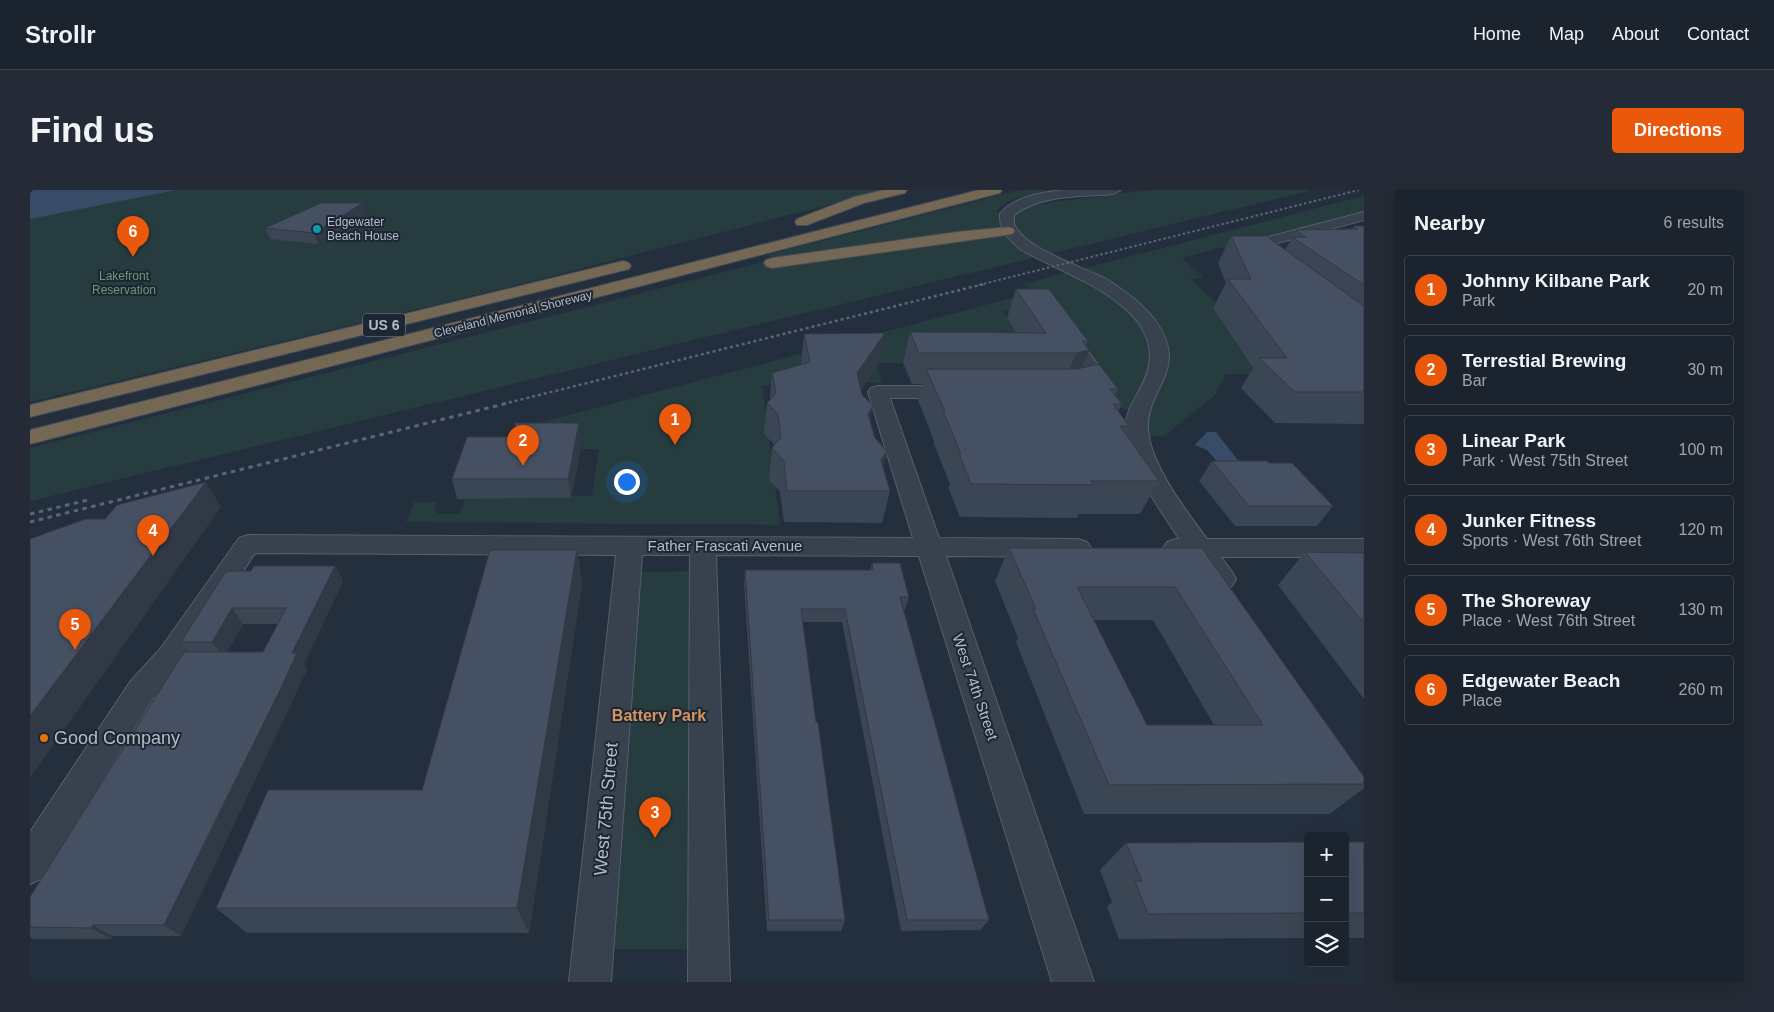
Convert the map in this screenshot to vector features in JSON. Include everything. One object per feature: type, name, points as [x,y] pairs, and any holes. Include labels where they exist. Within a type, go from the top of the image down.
[{"type":"highway","points":[[802,222],[859,200],[900,190]]},
{"type":"highway","name":"Cleveland Memorial Shoreway","points":[[30,437],[995,190]]},
{"type":"highway","points":[[784,226],[914,194]]},
{"type":"highway","points":[[531,309],[736,268],[957,236],[1008,231]]},
{"type":"highway","name":"Cleveland Memorial Shoreway","points":[[30,411],[642,262]]},
{"type":"street","points":[[1114,190],[1026,202],[1007,214],[1005,221],[1008,231],[1017,240],[1092,279],[1117,295],[1134,308],[1153,331],[1160,350],[1160,371],[1138,414],[1137,437],[1140,449],[1152,477],[1235,597]]},
{"type":"street","points":[[1270,267],[1252,254],[1251,249],[1254,245],[1364,216]]},
{"type":"street","points":[[1052,315],[1094,373],[1094,381],[1088,387],[1078,390],[1054,392]]},
{"type":"street","name":"West 74th Street","points":[[976,392],[878,392],[1073,982]]},
{"type":"street","name":"Father Frascati Avenue","points":[[30,865],[141,691],[172,656],[248,544],[1106,548]]},
{"type":"street","name":"West 75th Street","points":[[590,982],[630,546]]},
{"type":"street","points":[[703,546],[709,982]]},
{"type":"street","points":[[1154,548],[1364,548]]},
{"type":"green space","name":"Lakefront Reservation","points":[[30,190],[886,190],[509,287],[30,402]]},
{"type":"green space","points":[[1021,190],[1074,190],[1021,197],[1002,206],[996,212],[1060,201],[1151,190],[1313,190],[30,501],[30,448],[772,260],[767,255]]},
{"type":"green space","points":[[1364,196],[1364,216],[1230,253],[1223,247],[1182,258],[1204,278],[1191,279],[1221,308],[1222,321],[1257,374],[1226,374],[1215,395],[1164,436],[1137,437],[1137,414],[1078,390],[1050,312],[1003,311],[1035,363],[876,363],[882,383],[846,382],[801,363],[805,385],[762,385],[780,525],[406,522],[414,502],[438,502],[434,510],[439,514],[460,514],[465,499],[592,496],[599,449],[580,449],[582,443],[520,428],[1035,292],[1023,284]]},
{"type":"green space","points":[[703,571],[708,949],[593,949],[628,572]]},
{"type":"water","points":[[30,190],[176,190],[30,219]]},
{"type":"water","points":[[1207,432],[1216,432],[1243,467],[1222,467],[1207,450],[1195,445]]},
{"type":"building","points":[[321,203],[363,203],[314,233],[265,228]]},
{"type":"building","points":[[1354,226],[1364,226],[1364,285],[1292,237],[1306,237],[1296,230],[1358,229]]},
{"type":"building","points":[[1231,236],[1266,236],[1364,306],[1364,392],[1295,392],[1259,358],[1287,358],[1228,279],[1251,279]]},
{"type":"building","points":[[1016,289],[1049,289],[1088,341],[1082,341],[1089,350],[1076,353],[919,353],[910,332],[1046,333]]},
{"type":"building","points":[[885,333],[857,373],[862,395],[873,406],[868,414],[875,438],[887,451],[881,460],[890,491],[787,491],[784,461],[772,448],[781,437],[778,414],[767,403],[776,393],[772,373],[810,362],[804,334]]},
{"type":"building","points":[[1099,364],[1118,389],[1110,389],[1122,404],[1113,404],[1129,426],[1120,426],[1159,481],[1091,481],[1093,485],[971,484],[943,411],[945,411],[926,369],[1077,369]]},
{"type":"building","points":[[514,423],[579,423],[568,479],[452,479],[467,437],[521,437]]},
{"type":"building","points":[[1212,461],[1292,463],[1333,506],[1249,506]]},
{"type":"building","points":[[206,482],[30,716],[30,539],[86,519],[105,519],[117,505]]},
{"type":"building","points":[[1009,548],[1202,548],[1364,777],[1364,784],[1109,785],[1033,609],[1036,609]],"holes":[[[1077,587],[1175,587],[1263,725],[1147,725]]]},
{"type":"building","points":[[490,550],[577,550],[517,908],[216,908],[268,790],[422,790]]},
{"type":"building","points":[[1305,552],[1364,553],[1364,623]]},
{"type":"building","points":[[872,563],[900,563],[909,597],[900,597],[989,920],[907,920],[845,609],[801,609],[845,920],[769,920],[745,570],[873,570]]},
{"type":"building","points":[[254,566],[335,566],[292,653],[297,653],[280,690],[164,925],[93,925],[91,928],[30,927],[30,897],[184,652],[263,652],[286,608],[232,608],[212,642],[181,642],[226,571],[251,571]]},
{"type":"building","points":[[1304,842],[1304,913],[1148,914],[1135,881],[1142,881],[1126,843]]},
{"type":"building","points":[[1349,842],[1364,842],[1364,913],[1349,913]]},
{"type":"railway","points":[[979,285],[1359,190]]},
{"type":"railway","points":[[503,404],[984,284]]},
{"type":"railway","points":[[30,522],[508,403]]},
{"type":"railway","points":[[30,514],[88,500]]},
{"type":"place","name":"Edgewater Beach House","points":[[317,229]]},
{"type":"place","name":"Edgewater Beach","points":[[133,257]]},
{"type":"place","name":"Johnny Kilbane Park","points":[[675,445]]},
{"type":"place","name":"Terrestial Brewing","points":[[523,466]]},
{"type":"place","name":"Junker Fitness","points":[[153,556]]},
{"type":"place","name":"The Shoreway","points":[[75,650]]},
{"type":"place","name":"Good Company","points":[[44,738]]},
{"type":"place","name":"Linear Park","points":[[655,838]]},
{"type":"district","name":"Battery Park","points":[[659,715]]}]
